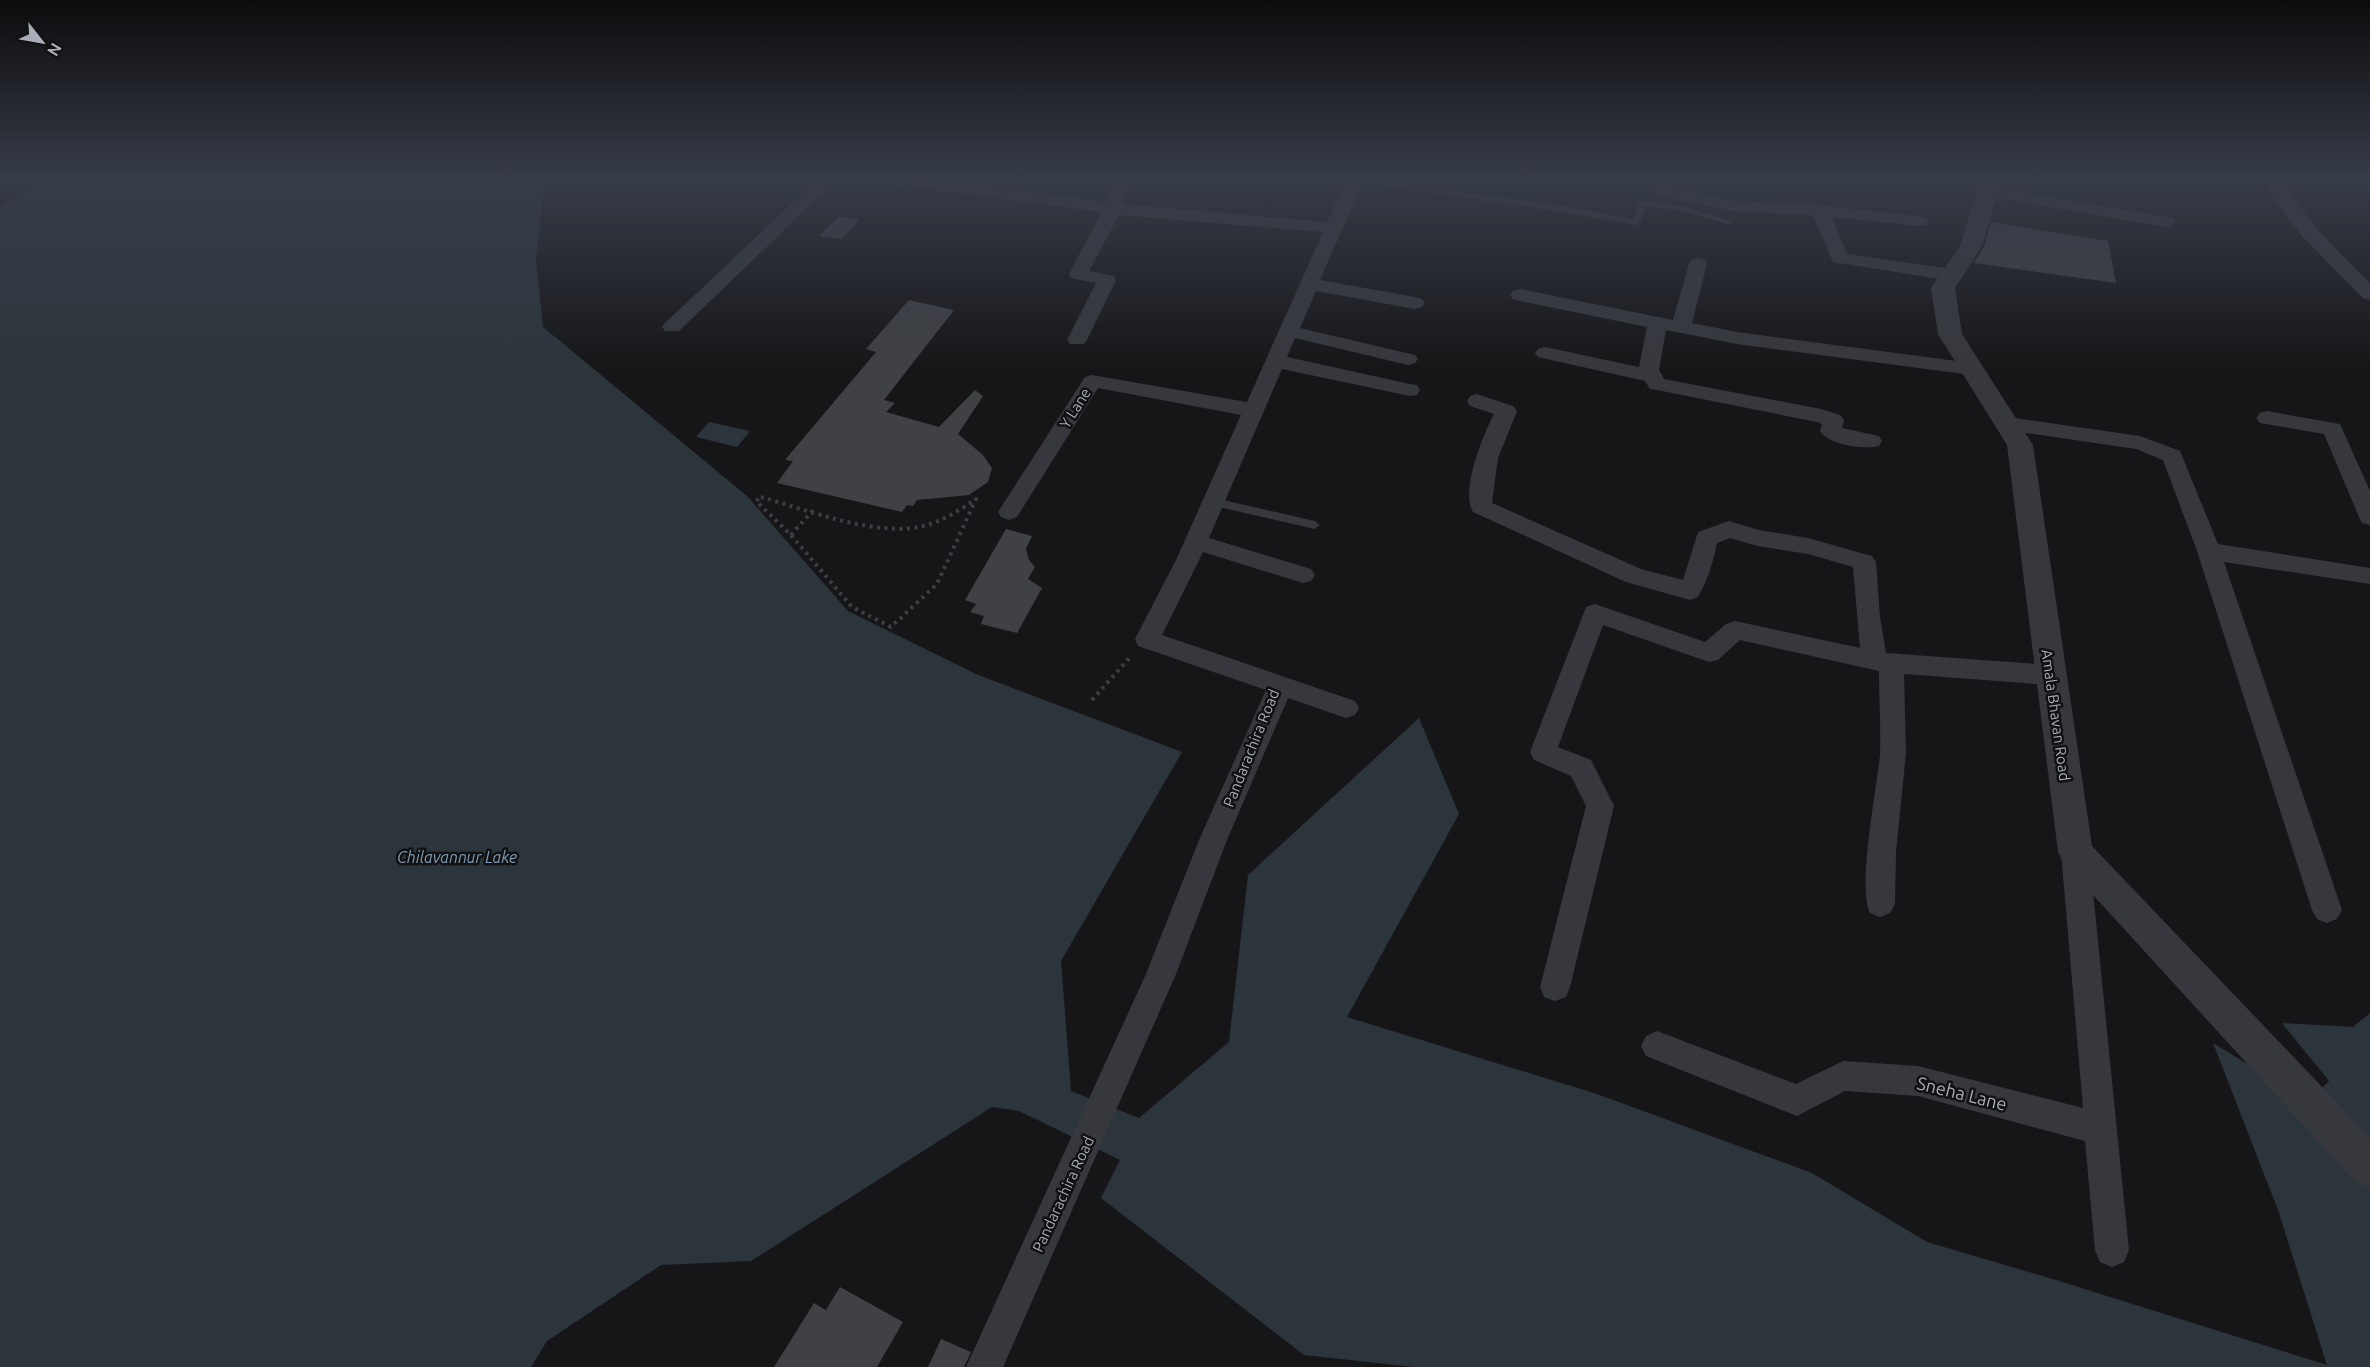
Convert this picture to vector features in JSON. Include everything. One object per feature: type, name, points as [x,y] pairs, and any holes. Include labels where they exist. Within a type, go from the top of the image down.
[{"type":"street","points":[[672,327],[761,243]]},
{"type":"street","points":[[1077,340],[1107,280],[1078,274],[1095,243]]},
{"type":"street","points":[[1147,639],[1196,542],[1252,410],[1328,243]]},
{"type":"street","points":[[1834,243],[1840,258],[1952,275]]},
{"type":"street","name":"Amala Bhavan Road","points":[[1972,243],[1943,288],[1950,334],[2020,445],[2074,852]]},
{"type":"street","points":[[2319,243],[2370,294]]},
{"type":"street","points":[[1681,327],[1698,264]]},
{"type":"street","points":[[1309,285],[1415,303]]},
{"type":"street","points":[[1520,295],[1737,338],[1972,369]]},
{"type":"street","points":[[1658,323],[1649,370],[1657,384],[1821,416],[1833,420],[1831,431],[1841,436],[1871,441]]},
{"type":"street","points":[[1289,331],[1408,359]]},
{"type":"street","points":[[1545,353],[1651,376]]},
{"type":"street","points":[[1276,361],[1410,390]]},
{"type":"street","name":"Y Lane","points":[[1010,512],[1092,381],[1252,410]]},
{"type":"street","points":[[1477,401],[1506,411],[1498,426],[1481,476],[1481,507],[1634,576],[1690,591],[1699,571],[1706,538],[1728,529],[1757,538],[1808,546],[1864,562],[1868,617],[1883,663],[1893,753],[1882,852],[1880,904]]},
{"type":"street","points":[[2267,418],[2332,429],[2370,517]]},
{"type":"street","points":[[2007,424],[2140,443],[2172,456],[2209,551],[2326,910]]},
{"type":"street","points":[[1196,542],[1303,575]]},
{"type":"street","points":[[2209,551],[2370,576]]},
{"type":"street","points":[[1555,987],[1600,806],[1581,768],[1543,752],[1595,613],[1709,653],[1735,630],[1883,663],[2050,675]]},
{"type":"street","name":"Pandarachira Road","points":[[984,1367],[1161,974],[1212,840],[1281,685],[1147,639]]},
{"type":"street","points":[[1281,685],[1346,708]]},
{"type":"street","points":[[2074,852],[2370,1167]]},
{"type":"street","points":[[2074,852],[2112,1250]]},
{"type":"street","name":"Sneha Lane","points":[[1657,1046],[1797,1100],[1843,1076],[1918,1081],[2100,1129]]},
{"type":"lane","points":[[1214,502],[1315,525]]},
{"type":"path","points":[[761,497],[813,510],[882,528],[920,527],[956,513],[976,499],[937,584],[891,627],[852,607],[791,535],[756,501],[761,497]]},
{"type":"path","points":[[791,535],[813,510]]},
{"type":"path","points":[[1092,700],[1147,639]]},
{"type":"water","name":"Chilavannur Lake","points":[[0,243],[538,243],[536,259],[543,327],[747,496],[848,611],[976,674],[1182,752],[1061,961],[1071,1091],[1139,1118],[1229,1042],[1248,875],[1419,718],[1459,814],[1347,1017],[1597,1094],[1812,1173],[1927,1242],[2327,1365],[2278,1210],[2213,1043],[2262,1073],[2300,1110],[2329,1081],[2282,1023],[2353,1027],[2370,1013],[2370,1367],[1413,1367],[1304,1355],[1101,1198],[1120,1160],[1019,1111],[992,1107],[751,1261],[661,1265],[547,1341],[531,1367],[0,1367]]},
{"type":"water","points":[[709,422],[750,431],[737,447],[696,437]]},
{"type":"building","points":[[1985,243],[2108,243],[2116,283],[1974,263]]},
{"type":"building","points":[[909,300],[954,310],[884,400],[895,403],[886,412],[939,427],[975,390],[983,396],[958,434],[983,455],[992,468],[988,482],[969,495],[917,500],[913,506],[907,505],[902,512],[777,483],[793,461],[785,460],[876,352],[866,349]]},
{"type":"building","points":[[1006,529],[1032,536],[1026,549],[1029,560],[1035,567],[1028,579],[1042,588],[1017,633],[981,624],[984,616],[970,612],[976,604],[965,600]]},
{"type":"building","points":[[840,1287],[903,1322],[877,1367],[774,1367],[814,1303],[826,1310]]},
{"type":"building","points":[[941,1339],[971,1352],[964,1367],[928,1367]]}]
